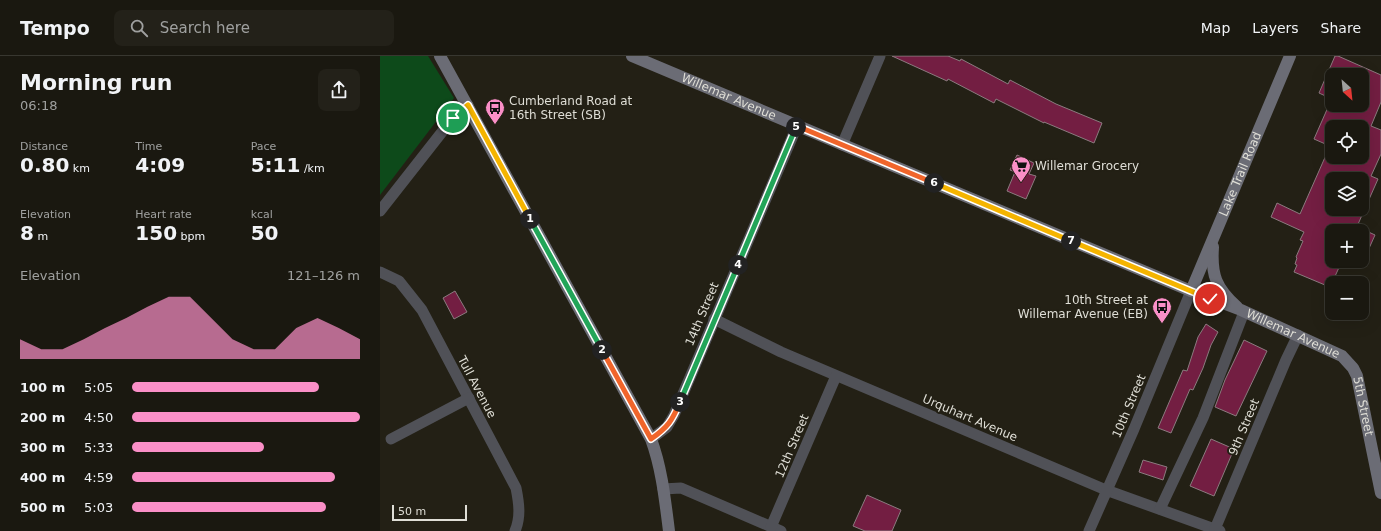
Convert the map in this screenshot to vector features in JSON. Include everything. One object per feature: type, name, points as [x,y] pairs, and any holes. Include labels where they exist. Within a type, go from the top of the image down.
[{"type":"street","points":[[440,56],[651,439],[656,453],[669,531]]},
{"type":"street","name":"Willemar Avenue","points":[[632,56],[1298,335],[1342,356],[1353,368]]},
{"type":"street","points":[[842,145],[880,56]]},
{"type":"street","name":"Lake Trail Road","points":[[1191,291],[1290,56]]},
{"type":"street","points":[[380,211],[453,118],[468,105]]},
{"type":"street","name":"14th Street","points":[[651,439],[667,427],[674,416],[797,126]]},
{"type":"street","points":[[1160,509],[1203,418],[1242,311],[1222,292],[1214,274],[1212,263],[1214,238]]},
{"type":"street","name":"Tull Avenue","points":[[380,272],[399,281],[422,310],[469,398],[516,488],[520,505],[516,531]]},
{"type":"street","name":"10th Street","points":[[1089,531],[1134,430],[1191,291]]},
{"type":"street","name":"Urquhart Avenue","points":[[714,319],[781,352],[836,376],[1106,490],[1217,530]]},
{"type":"street","name":"9th Street","points":[[1217,530],[1283,367],[1298,335]]},
{"type":"street","name":"5th Street","points":[[1353,368],[1359,385],[1381,493]]},
{"type":"street","name":"12th Street","points":[[776,529],[836,376]]},
{"type":"street","points":[[392,439],[469,398]]},
{"type":"street","points":[[663,489],[681,488],[712,500],[776,529]]},
{"type":"green space","points":[[380,56],[428,56],[454,98],[380,195]]},
{"type":"building","points":[[892,56],[948,56],[960,61],[961,59],[1008,84],[1010,80],[1056,104],[1102,123],[1094,143],[1044,123],[996,99],[994,103],[948,79],[947,81]]},
{"type":"building","points":[[1335,56],[1365,68],[1330,68]]},
{"type":"building","points":[[1369,70],[1381,75],[1381,102],[1371,126],[1381,130],[1381,154],[1371,176],[1378,179],[1369,199],[1369,172],[1325,172],[1325,216],[1362,216],[1358,224],[1325,224],[1325,268],[1339,268],[1335,276],[1325,276],[1325,285],[1294,272],[1297,265],[1295,264],[1296,257],[1303,241],[1300,240],[1304,232],[1271,217],[1277,203],[1300,214],[1325,157],[1325,164],[1369,164],[1369,120],[1325,120],[1325,144],[1314,139],[1326,112],[1369,112]]},
{"type":"building","points":[[1325,79],[1325,96],[1319,93]]},
{"type":"building","name":"Willemar Grocery","points":[[1017,155],[1034,163],[1029,174],[1036,176],[1026,199],[1007,191],[1015,172],[1010,170]]},
{"type":"building","points":[[1369,232],[1375,235],[1369,248]]},
{"type":"building","points":[[455,291],[467,312],[454,319],[443,298]]},
{"type":"building","points":[[1206,324],[1218,332],[1211,345],[1193,390],[1190,389],[1171,433],[1158,428],[1183,370],[1187,371],[1198,337]]},
{"type":"building","points":[[1244,340],[1267,351],[1236,416],[1215,407],[1225,380]]},
{"type":"building","points":[[1211,439],[1234,449],[1214,496],[1190,486]]},
{"type":"building","points":[[1143,460],[1167,467],[1163,480],[1139,472]]},
{"type":"building","points":[[867,495],[901,510],[892,531],[865,531],[853,526]]},
{"type":"place","name":"Cumberland Road at 16th Street (SB)","points":[[495,125]]},
{"type":"place","name":"Willemar Grocery","points":[[1021,183]]},
{"type":"place","name":"10th Street at Willemar Avenue (EB)","points":[[1162,324]]},
{"type":"route","points":[[453,118],[458,112],[468,105],[651,439],[662,432],[674,416],[797,126],[1210,299]]}]
